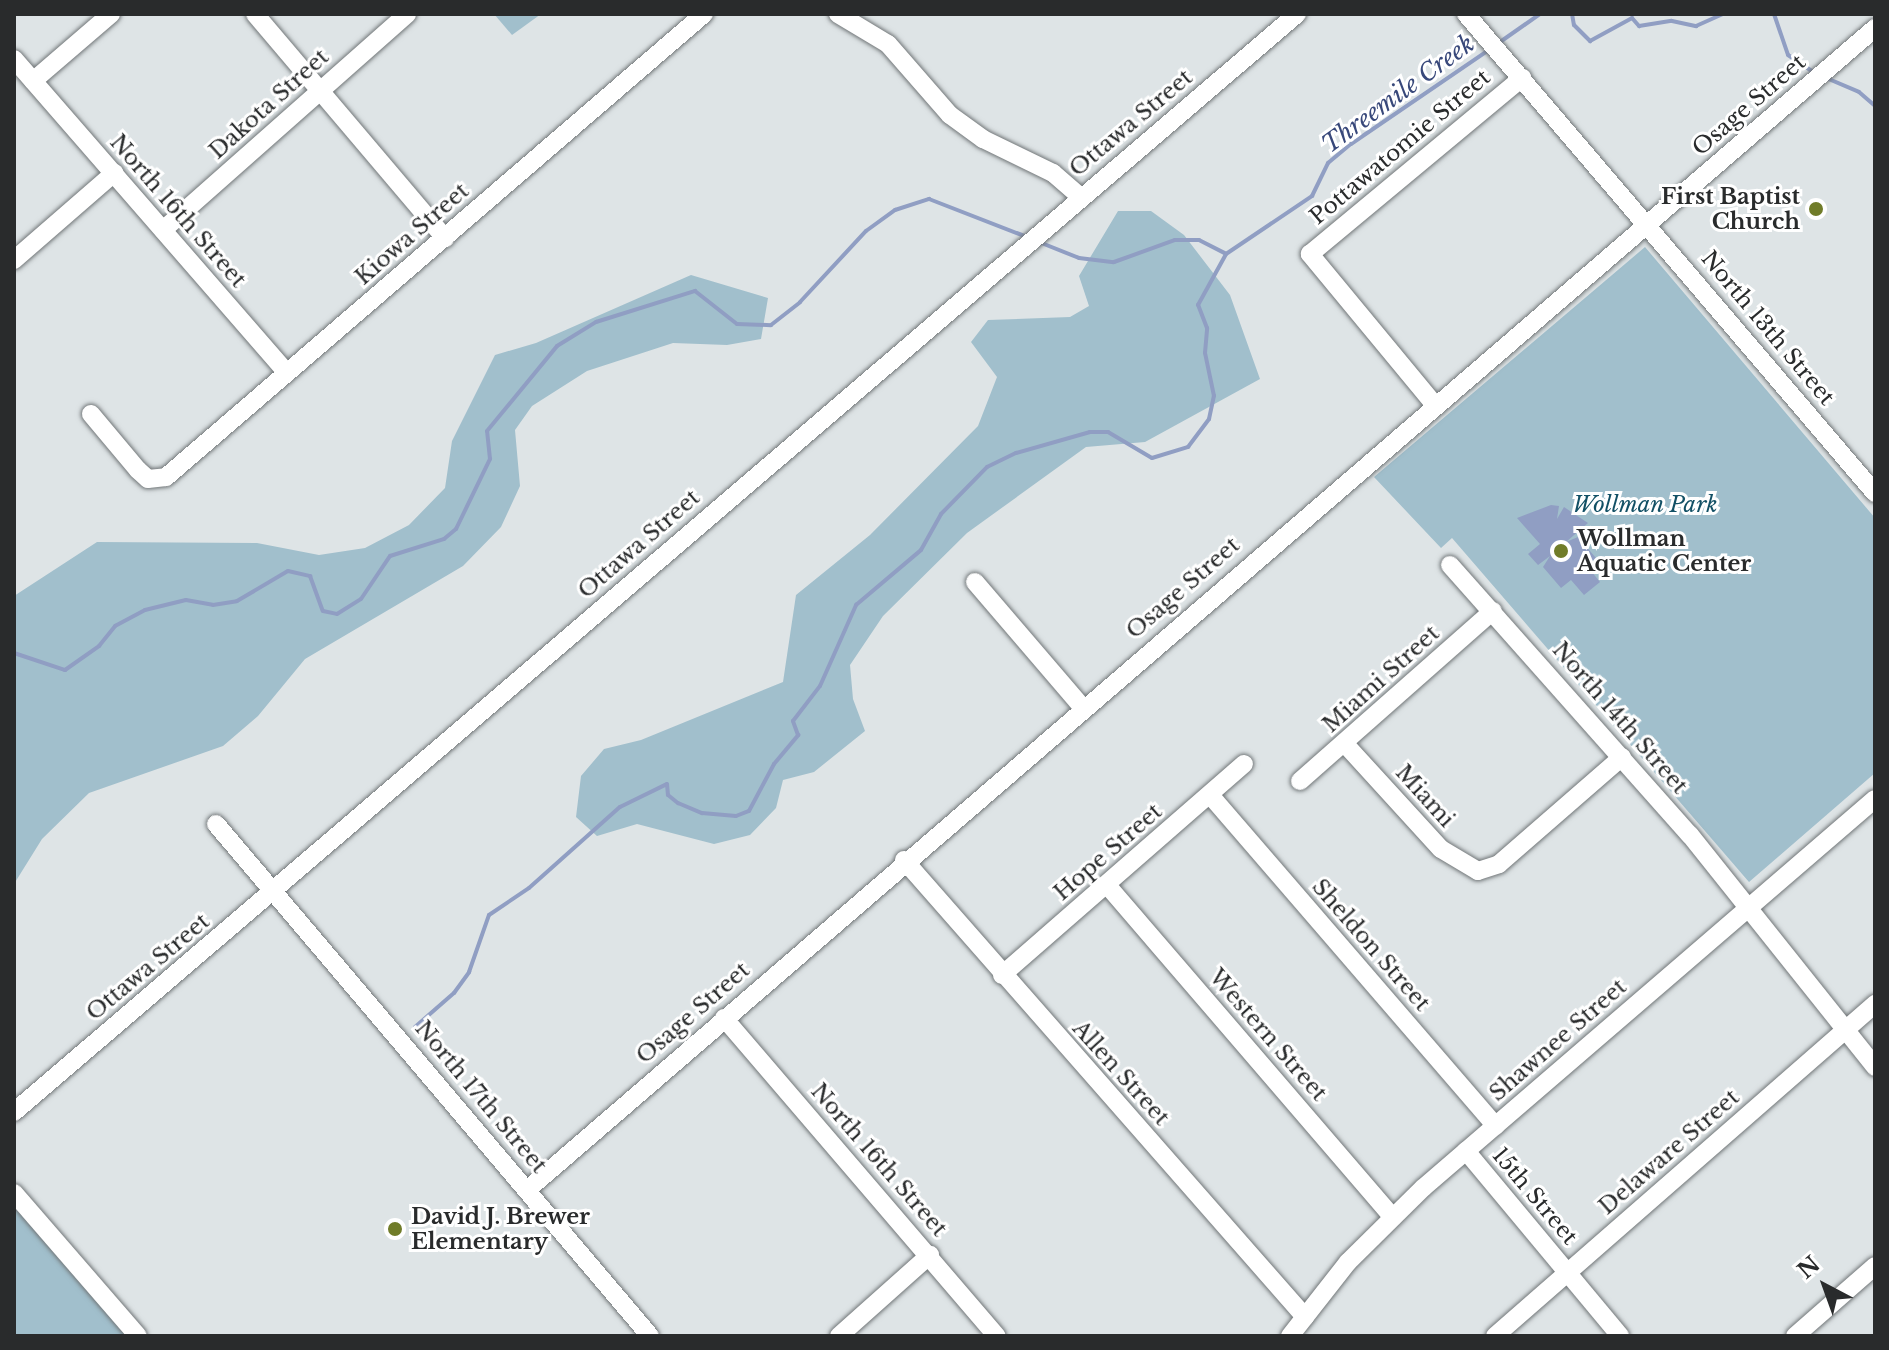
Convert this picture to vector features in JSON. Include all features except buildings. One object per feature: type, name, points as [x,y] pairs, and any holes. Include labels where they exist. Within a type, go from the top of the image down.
[{"type":"street","points":[[33,81],[111,14]]},
{"type":"street","points":[[255,14],[445,238]]},
{"type":"street","name":"Dakota Street","points":[[163,230],[407,14]]},
{"type":"street","name":"Kiowa Street","points":[[91,414],[148,479],[166,477],[704,14]]},
{"type":"street","points":[[838,14],[888,44],[950,115],[983,139],[1053,173],[1081,197]]},
{"type":"street","name":"Ottawa Street","points":[[14,1112],[1297,14]]},
{"type":"street","name":"North 13th Street","points":[[1471,20],[1649,224],[1875,493]]},
{"type":"street","name":"Osage Street","points":[[527,1190],[904,860],[1875,28]]},
{"type":"street","name":"North 16th Street","points":[[16,65],[287,373]]},
{"type":"street","name":"Pottawatomie Street","points":[[1434,404],[1310,254],[1522,78]]},
{"type":"street","points":[[14,260],[114,173]]},
{"type":"street","name":"North 14th Street","points":[[1450,565],[1622,757],[1875,1067]]},
{"type":"street","points":[[975,582],[1082,707]]},
{"type":"street","name":"Miami Street","points":[[1300,781],[1493,611]]},
{"type":"street","name":"Miami","points":[[1345,744],[1441,849],[1478,871],[1499,864],[1622,757]]},
{"type":"street","name":"Hope Street","points":[[1002,975],[1244,764]]},
{"type":"street","name":"Sheldon Street","points":[[1210,795],[1496,1126]]},
{"type":"street","name":"Shawnee Street","points":[[1290,1336],[1393,1217],[1875,799]]},
{"type":"street","name":"North 17th Street","points":[[216,824],[650,1336]]},
{"type":"street","name":"Allen Street","points":[[904,860],[1305,1317]]},
{"type":"street","name":"Western Street","points":[[1107,885],[1393,1217]]},
{"type":"street","name":"Delaware Street","points":[[1495,1336],[1875,1004]]},
{"type":"street","name":"North 16th Street","points":[[724,1018],[997,1336]]},
{"type":"street","name":"15th Street","points":[[1466,1151],[1620,1336]]},
{"type":"street","points":[[14,1193],[138,1336]]},
{"type":"street","points":[[839,1336],[930,1255]]},
{"type":"street","points":[[1795,1336],[1875,1266]]},
{"type":"green space","points":[[494,14],[541,14],[512,35]]},
{"type":"green space","points":[[1118,211],[1151,211],[1184,235],[1230,295],[1260,379],[1145,442],[1086,447],[967,533],[883,616],[850,665],[853,699],[865,731],[814,772],[783,780],[776,808],[750,835],[714,844],[637,824],[597,836],[576,817],[581,776],[604,749],[641,740],[783,682],[796,595],[870,535],[978,426],[997,377],[971,342],[988,320],[1070,317],[1089,306],[1079,276]]},
{"type":"green space","name":"Wollman Park","points":[[1645,247],[1875,518],[1875,773],[1749,882],[1452,538],[1441,548],[1374,477]]},
{"type":"green space","points":[[691,275],[768,298],[761,339],[727,345],[673,343],[587,371],[532,406],[515,430],[520,486],[501,527],[463,566],[305,659],[258,716],[223,746],[89,793],[42,839],[14,884],[14,596],[97,542],[257,543],[319,555],[365,548],[409,525],[445,488],[452,441],[495,355],[536,343]]},
{"type":"green space","points":[[14,1193],[138,1336],[14,1336]]},
{"type":"water","name":"Wollman Aquatic Center","points":[[1551,505],[1559,506],[1557,519],[1564,507],[1588,523],[1566,542],[1578,537],[1596,558],[1587,566],[1600,582],[1584,595],[1571,580],[1561,588],[1543,567],[1550,556],[1538,565],[1528,554],[1540,544],[1517,518]]},
{"type":"waterway","name":"Threemile Creek","points":[[1500,42],[1540,14]]},
{"type":"waterway","name":"Threemile Creek","points":[[1572,14],[1574,25],[1590,41],[1632,18],[1639,26],[1672,21],[1696,26],[1723,14]]},
{"type":"waterway","name":"Threemile Creek","points":[[1774,14],[1788,55],[1816,74]]},
{"type":"waterway","name":"Threemile Creek","points":[[1039,242],[1079,258],[1114,262],[1175,240],[1199,240],[1226,254],[1312,196],[1328,163],[1351,144],[1489,50]]},
{"type":"waterway","name":"Threemile Creek","points":[[1824,77],[1859,92],[1875,106]]},
{"type":"waterway","name":"Threemile Creek","points":[[14,653],[65,670],[99,646],[115,626],[145,610],[186,600],[213,605],[237,601],[288,571],[310,576],[323,611],[337,614],[361,599],[390,556],[444,539],[456,529],[490,459],[487,431],[557,346],[596,322],[695,291],[737,324],[771,325],[800,302],[866,231],[895,210],[929,199],[1027,237]]},
{"type":"waterway","points":[[415,1027],[454,993],[469,972],[489,915],[529,888],[620,807],[667,784],[668,795],[702,813],[736,816],[749,811],[774,764],[798,735],[793,721],[820,686],[856,605],[921,550],[941,514],[987,467],[1016,453],[1090,432],[1108,432],[1152,458],[1188,447],[1209,419],[1214,396],[1205,353],[1207,328],[1198,305],[1226,254]]},
{"type":"place","name":"First Baptist Church","points":[[1816,209]]},
{"type":"place","name":"Wollman Aquatic Center","points":[[1561,551]]},
{"type":"place","name":"David J. Brewer Elementary","points":[[395,1229]]}]
